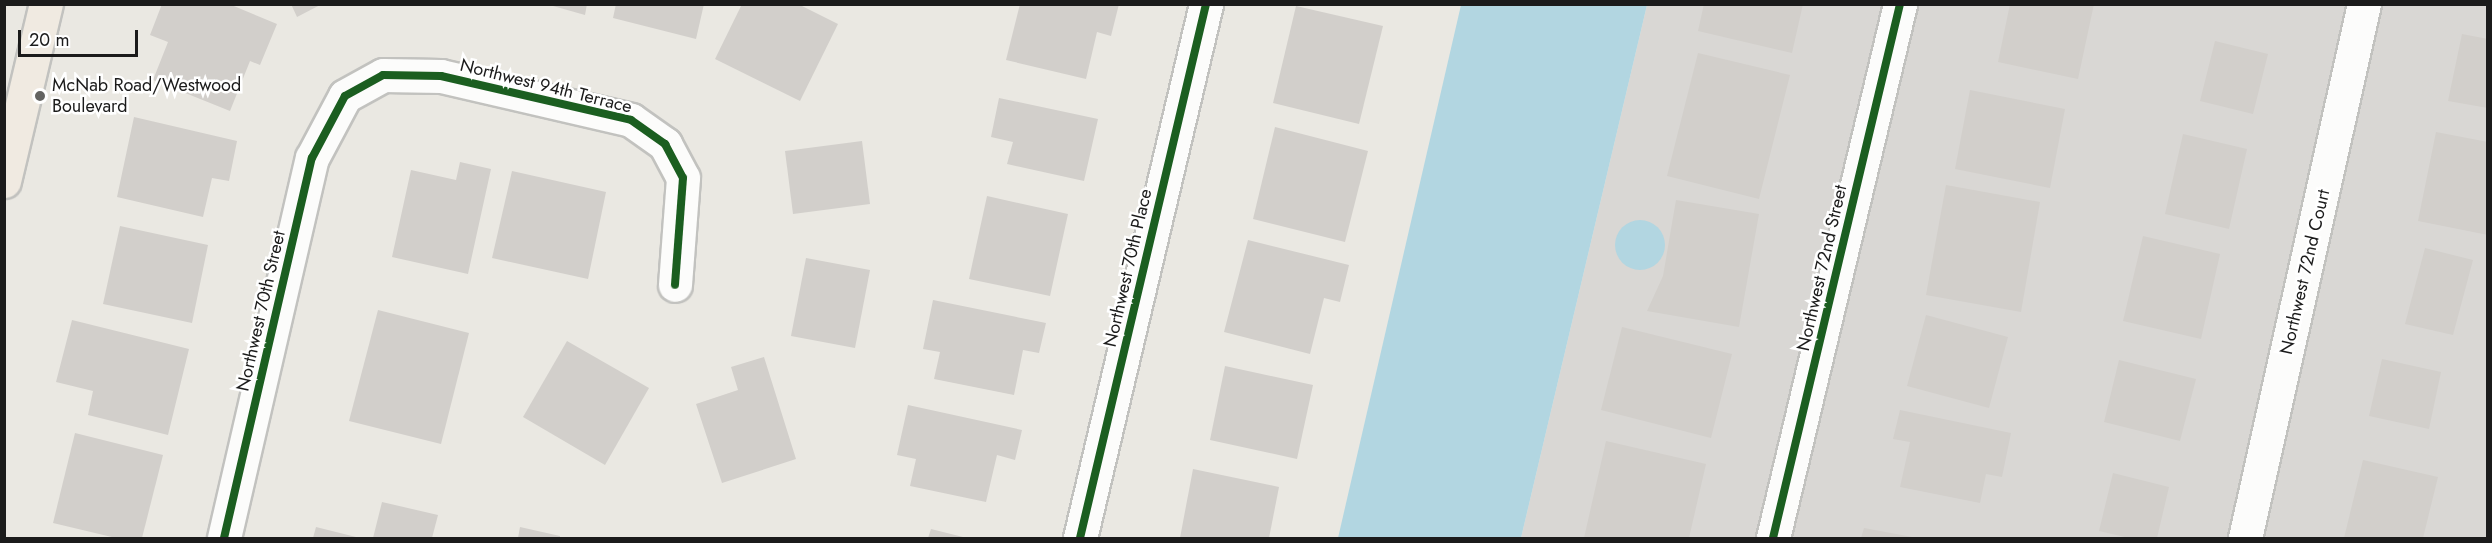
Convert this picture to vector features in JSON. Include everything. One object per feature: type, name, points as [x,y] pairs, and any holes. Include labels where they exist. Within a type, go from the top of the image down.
[{"type":"main road","points":[[4,180],[46,4]]},
{"type":"street","name":"Northwest 70th Place","points":[[1080,538],[1206,4]]},
{"type":"street","name":"Northwest 72nd Street","points":[[1773,538],[1900,4]]},
{"type":"street","name":"Northwest 72nd Court","points":[[2245,538],[2364,4]]},
{"type":"street","name":"Northwest 94th Terrace","points":[[345,96],[383,75],[441,76],[631,120],[665,144],[683,178],[675,285]]},
{"type":"street","name":"Northwest 70th Street","points":[[224,538],[312,158],[345,96]]},
{"type":"shaded area","points":[[1647,5],[2487,5],[2487,538],[1521,538]]},
{"type":"water","points":[[1461,5],[1647,5],[1521,538],[1338,538]]},
{"type":"water","points":[[1635,220],[1645,220],[1658,227],[1665,240],[1665,250],[1658,263],[1645,270],[1635,270],[1626,266],[1619,259],[1615,250],[1615,240],[1619,231],[1626,224]]},
{"type":"building","points":[[162,4],[229,4],[277,24],[260,65],[250,61],[230,111],[153,80],[168,42],[150,35]]},
{"type":"building","points":[[291,4],[322,4],[297,17]]},
{"type":"building","points":[[546,4],[587,4],[585,15]]},
{"type":"building","points":[[616,4],[704,4],[696,39],[613,18]]},
{"type":"building","points":[[742,4],[798,4],[838,24],[800,101],[715,59]]},
{"type":"building","points":[[1020,4],[1119,4],[1111,36],[1097,32],[1086,79],[1006,60]]},
{"type":"building","points":[[1704,4],[1803,4],[1792,53],[1698,31]]},
{"type":"building","points":[[2010,4],[2094,4],[2078,79],[1998,62]]},
{"type":"building","points":[[1296,6],[1383,26],[1359,124],[1273,103]]},
{"type":"building","points":[[2462,34],[2488,39],[2488,108],[2448,101]]},
{"type":"building","points":[[2215,41],[2268,54],[2253,114],[2200,101]]},
{"type":"building","points":[[1698,53],[1790,75],[1759,199],[1667,176]]},
{"type":"building","points":[[1970,90],[2065,109],[2050,188],[1955,169]]},
{"type":"building","points":[[999,98],[1098,119],[1084,181],[1007,164],[1013,142],[991,137]]},
{"type":"building","points":[[134,117],[237,141],[229,181],[212,178],[203,217],[117,197]]},
{"type":"building","points":[[1275,127],[1368,151],[1345,242],[1253,219]]},
{"type":"building","points":[[2436,132],[2488,142],[2488,235],[2418,221]]},
{"type":"building","points":[[2183,134],[2247,149],[2229,229],[2165,214]]},
{"type":"building","points":[[862,141],[870,204],[793,214],[785,151]]},
{"type":"building","points":[[460,162],[491,169],[468,274],[392,257],[411,170],[456,180]]},
{"type":"building","points":[[512,171],[606,192],[588,279],[492,258]]},
{"type":"building","points":[[1946,185],[2040,202],[2021,312],[1926,295]]},
{"type":"building","points":[[987,196],[1068,214],[1050,296],[969,279]]},
{"type":"building","points":[[1676,200],[1759,214],[1739,327],[1647,311],[1663,276]]},
{"type":"building","points":[[120,226],[208,245],[192,323],[103,304]]},
{"type":"building","points":[[2143,236],[2220,254],[2201,339],[2123,321]]},
{"type":"building","points":[[1248,240],[1349,265],[1340,302],[1324,298],[1310,354],[1224,332]]},
{"type":"building","points":[[2425,248],[2473,260],[2453,335],[2405,324]]},
{"type":"building","points":[[806,258],[870,270],[855,348],[791,336]]},
{"type":"building","points":[[933,300],[1046,323],[1039,353],[1023,350],[1014,395],[934,379],[940,352],[923,349]]},
{"type":"building","points":[[378,310],[469,333],[441,444],[349,421]]},
{"type":"building","points":[[1926,315],[2008,337],[1989,408],[1907,386]]},
{"type":"building","points":[[72,320],[189,349],[168,435],[88,415],[93,391],[56,382]]},
{"type":"building","points":[[1622,327],[1732,354],[1711,438],[1601,410]]},
{"type":"building","points":[[567,341],[649,388],[605,465],[523,417]]},
{"type":"building","points":[[764,357],[796,459],[722,483],[696,404],[738,390],[731,367]]},
{"type":"building","points":[[2382,359],[2441,372],[2429,429],[2369,416]]},
{"type":"building","points":[[2119,360],[2196,379],[2180,441],[2104,422]]},
{"type":"building","points":[[1225,366],[1313,385],[1297,459],[1210,440]]},
{"type":"building","points":[[908,405],[1022,430],[1015,460],[997,455],[986,502],[910,486],[916,459],[897,455]]},
{"type":"building","points":[[1900,410],[2011,433],[2002,477],[1986,474],[1980,503],[1900,487],[1910,442],[1893,439]]},
{"type":"building","points":[[75,433],[163,455],[142,538],[116,538],[53,523]]},
{"type":"building","points":[[1606,441],[1706,464],[1689,538],[1584,538]]},
{"type":"building","points":[[2363,460],[2438,477],[2423,538],[2344,538]]},
{"type":"building","points":[[1193,469],[1279,487],[1269,538],[1180,538]]},
{"type":"building","points":[[2113,473],[2169,487],[2157,538],[2129,538],[2099,531]]},
{"type":"building","points":[[382,502],[438,515],[432,538],[373,538]]},
{"type":"building","points":[[316,527],[360,538],[313,538]]},
{"type":"building","points":[[520,527],[560,536],[560,538],[518,538]]},
{"type":"building","points":[[1864,528],[1912,537],[1912,538],[1861,538]]},
{"type":"building","points":[[931,529],[967,538],[928,538]]},
{"type":"cycle path","points":[[1080,538],[1206,4]]},
{"type":"cycle path","points":[[1773,538],[1900,4]]},
{"type":"cycle path","points":[[224,538],[312,158],[345,96],[383,75],[441,76],[631,120],[665,144],[683,178],[675,285]]},
{"type":"place","name":"McNab Road/Westwood Boulevard","points":[[40,96]]}]
